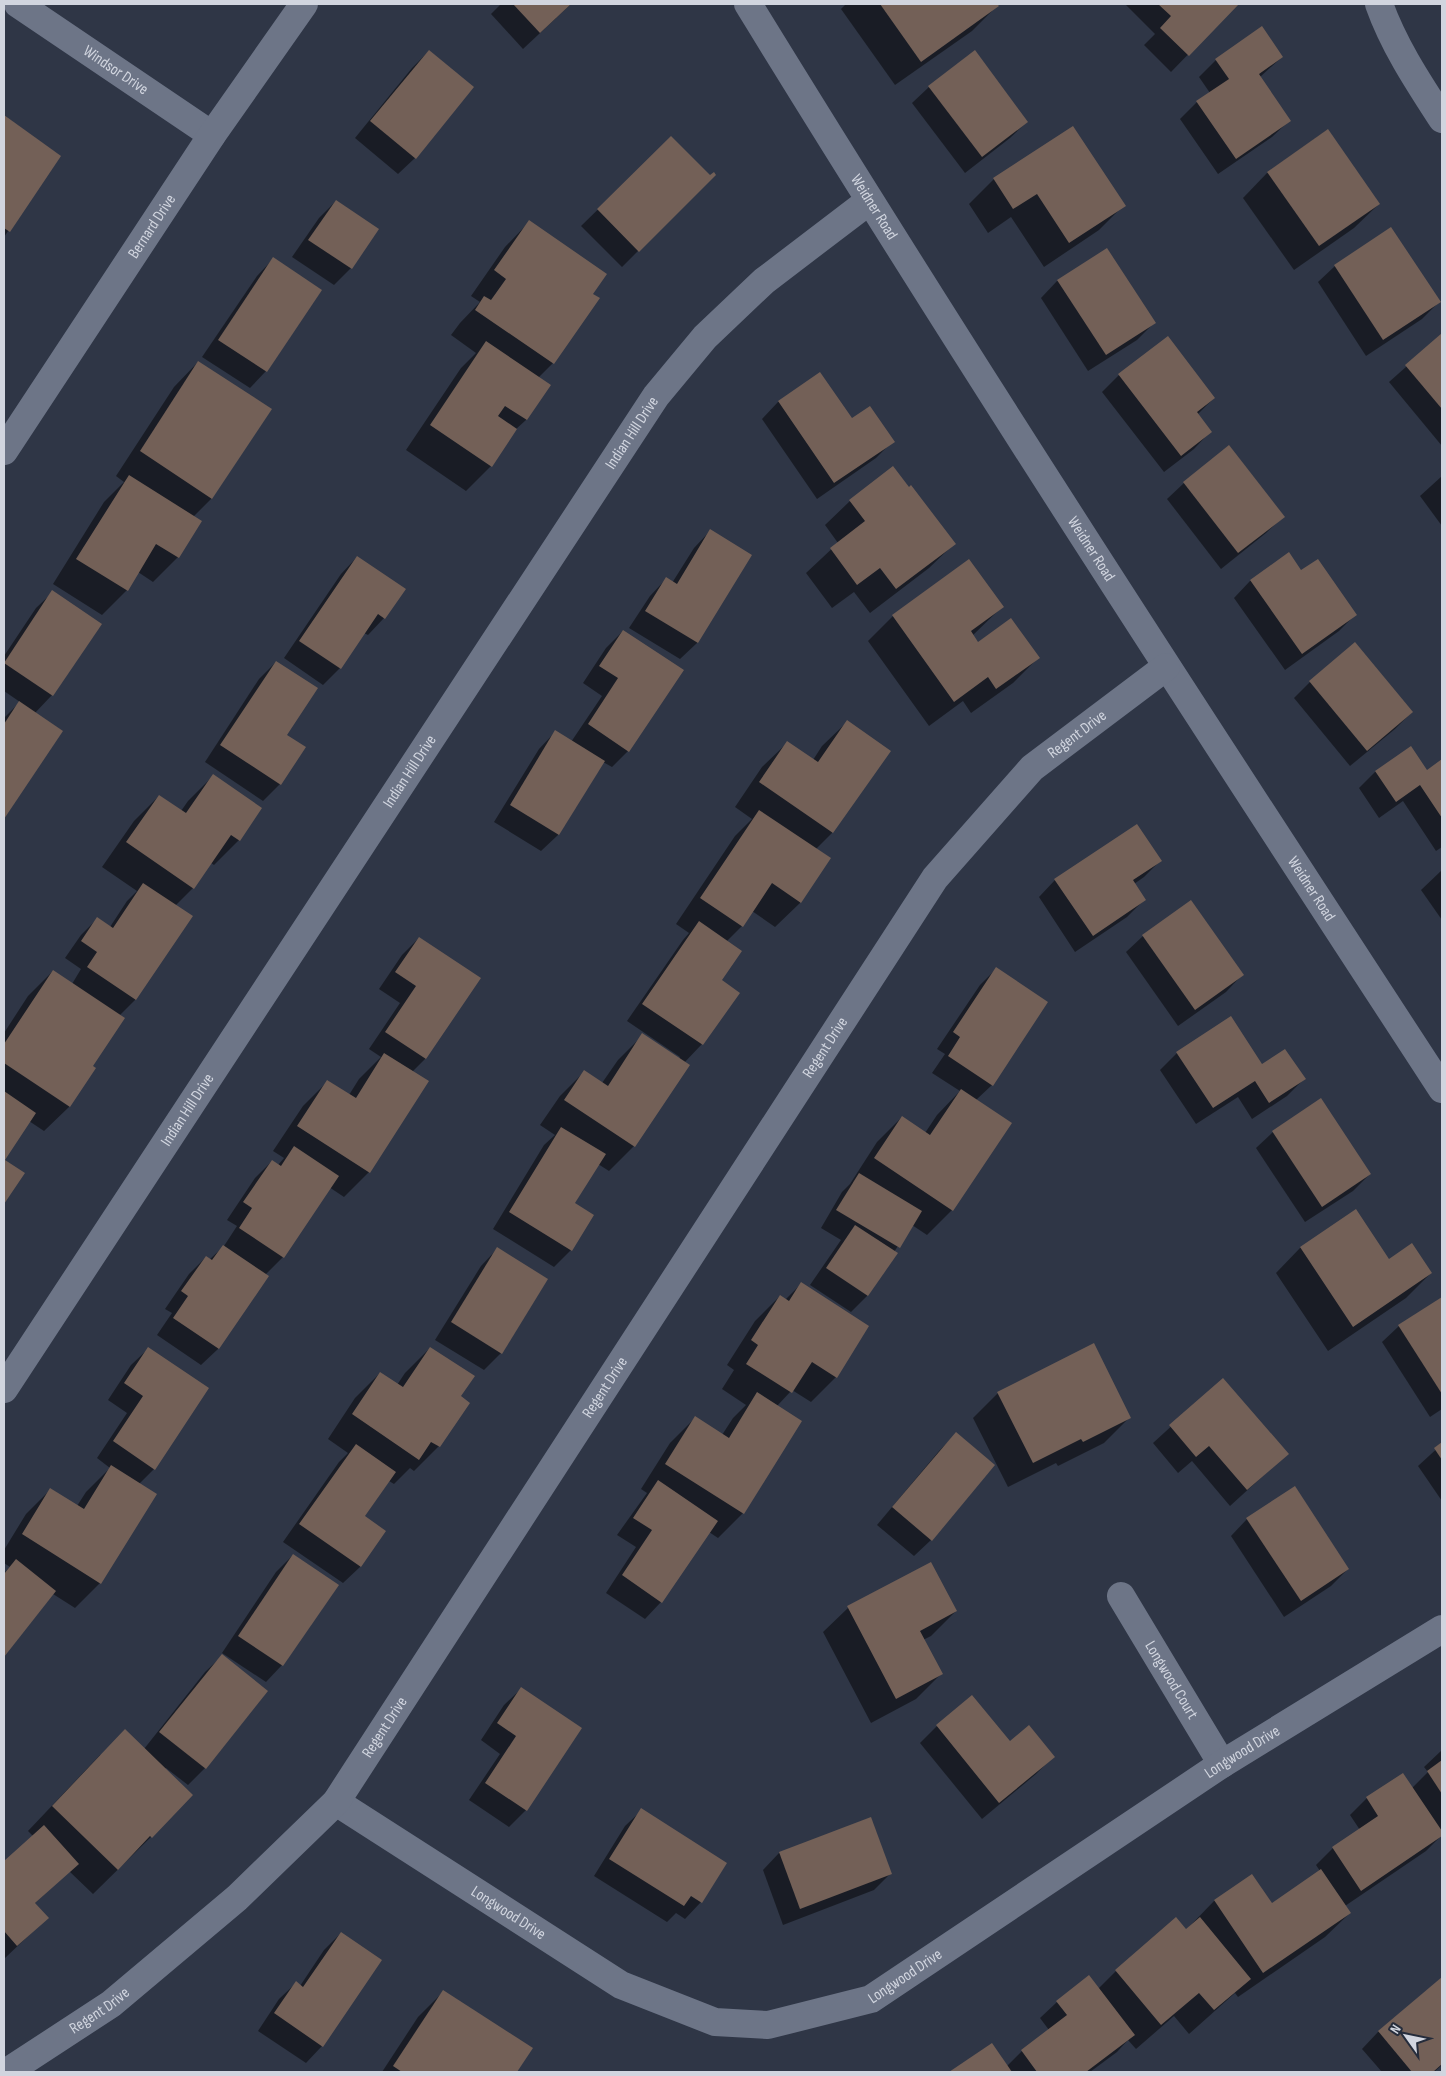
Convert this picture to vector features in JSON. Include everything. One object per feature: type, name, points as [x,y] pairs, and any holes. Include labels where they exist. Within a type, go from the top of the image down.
[{"type":"street","name":"Windsor Drive","points":[[18,4],[212,135]]},
{"type":"street","name":"Bernard Drive","points":[[4,451],[212,135],[304,4]]},
{"type":"street","name":"Weidner Road","points":[[748,4],[869,201],[1166,667],[1442,1089]]},
{"type":"street","points":[[1379,4],[1388,29],[1403,59],[1442,119]]},
{"type":"street","name":"Indian Hill Drive","points":[[4,1389],[656,396],[705,337],[764,281],[869,201]]},
{"type":"street","name":"Regent Drive","points":[[7,2072],[111,2004],[237,1898],[336,1802],[935,878],[1032,768],[1166,667]]},
{"type":"street","name":"Longwood Court","points":[[1121,1596],[1222,1764]]},
{"type":"street","name":"Longwood Drive","points":[[336,1802],[621,1985],[715,2022],[768,2025],[871,1999],[1222,1764],[1442,1629]]},
{"type":"building","points":[[513,4],[571,4],[540,33]]},
{"type":"building","points":[[880,4],[997,4],[999,6],[921,62]]},
{"type":"building","points":[[1158,4],[1239,4],[1189,56],[1160,28],[1171,16]]},
{"type":"building","points":[[1262,26],[1283,57],[1259,74],[1291,121],[1236,159],[1196,101],[1229,79],[1215,59]]},
{"type":"building","points":[[429,50],[474,87],[416,159],[370,121]]},
{"type":"building","points":[[975,50],[1028,122],[982,157],[928,86]]},
{"type":"building","points":[[4,115],[61,156],[10,232],[4,228]]},
{"type":"building","points":[[1073,126],[1126,206],[1069,243],[1037,194],[1013,209],[993,178]]},
{"type":"building","points":[[1328,129],[1380,204],[1319,246],[1267,172]]},
{"type":"building","points":[[671,136],[710,175],[714,172],[716,175],[639,252],[597,209]]},
{"type":"building","points":[[336,200],[379,229],[352,269],[308,240]]},
{"type":"building","points":[[529,220],[607,274],[593,294],[600,298],[554,364],[475,310],[484,296],[491,300],[506,279],[494,270]]},
{"type":"building","points":[[1391,227],[1441,302],[1383,340],[1334,265]]},
{"type":"building","points":[[1107,248],[1156,323],[1106,355],[1057,280]]},
{"type":"building","points":[[273,257],[322,290],[267,372],[218,340]]},
{"type":"building","points":[[1442,333],[1442,409],[1405,365]]},
{"type":"building","points":[[1168,336],[1215,398],[1197,412],[1212,432],[1181,456],[1118,374]]},
{"type":"building","points":[[486,341],[551,385],[527,420],[505,406],[498,416],[517,429],[492,467],[430,425]]},
{"type":"building","points":[[198,361],[272,409],[212,499],[140,451]]},
{"type":"building","points":[[820,372],[852,418],[870,406],[895,442],[834,483],[778,401]]},
{"type":"building","points":[[1229,445],[1285,517],[1238,553],[1183,482]]},
{"type":"building","points":[[893,466],[909,487],[911,485],[956,544],[896,589],[880,568],[857,585],[830,548],[865,521],[849,500]]},
{"type":"building","points":[[129,475],[202,521],[179,558],[156,544],[128,591],[76,559]]},
{"type":"building","points":[[710,529],[752,555],[698,643],[645,611],[666,577],[677,584]]},
{"type":"building","points":[[1289,552],[1301,570],[1318,559],[1357,615],[1302,654],[1250,580]]},
{"type":"building","points":[[357,556],[406,589],[385,619],[378,614],[341,669],[299,641]]},
{"type":"building","points":[[969,559],[1004,607],[971,631],[978,642],[1011,618],[1040,658],[996,689],[988,677],[954,702],[892,615]]},
{"type":"building","points":[[52,590],[102,624],[53,696],[4,663]]},
{"type":"building","points":[[623,630],[684,670],[629,752],[588,724],[618,678],[599,666]]},
{"type":"building","points":[[1355,642],[1413,712],[1367,751],[1309,681]]},
{"type":"building","points":[[276,661],[318,688],[287,735],[306,747],[281,785],[220,745]]},
{"type":"building","points":[[19,701],[63,731],[4,819],[4,724]]},
{"type":"building","points":[[847,720],[891,751],[833,833],[759,782],[787,741],[818,762]]},
{"type":"building","points":[[555,730],[605,761],[559,835],[510,805]]},
{"type":"building","points":[[1411,746],[1427,770],[1442,759],[1442,818],[1420,785],[1396,802],[1375,771]]},
{"type":"building","points":[[213,774],[262,808],[240,841],[231,835],[194,889],[126,842],[159,795],[186,813]]},
{"type":"building","points":[[759,810],[831,858],[801,903],[772,883],[743,927],[700,898]]},
{"type":"building","points":[[1137,824],[1162,861],[1133,880],[1146,900],[1093,936],[1054,879]]},
{"type":"building","points":[[143,883],[193,916],[136,1000],[87,967],[97,952],[81,941],[97,917],[113,928]]},
{"type":"building","points":[[1191,900],[1244,975],[1195,1010],[1142,935]]},
{"type":"building","points":[[699,921],[742,951],[722,980],[740,993],[703,1045],[642,1004]]},
{"type":"building","points":[[419,937],[481,978],[426,1059],[385,1032],[416,986],[395,972]]},
{"type":"building","points":[[996,967],[1048,1002],[993,1086],[948,1056],[960,1037],[953,1032]]},
{"type":"building","points":[[53,970],[125,1018],[93,1066],[96,1068],[70,1107],[4,1063],[4,1044]]},
{"type":"building","points":[[1231,1016],[1262,1064],[1285,1049],[1306,1079],[1269,1103],[1255,1081],[1213,1108],[1176,1052]]},
{"type":"building","points":[[642,1033],[690,1065],[635,1147],[564,1100],[584,1070],[608,1086]]},
{"type":"building","points":[[384,1053],[429,1081],[370,1173],[297,1126],[327,1080],[356,1098]]},
{"type":"building","points":[[961,1089],[1012,1123],[953,1211],[874,1158],[902,1116],[930,1135]]},
{"type":"building","points":[[4,1091],[36,1113],[5,1160],[25,1173],[4,1204]]},
{"type":"building","points":[[1321,1098],[1371,1174],[1322,1207],[1272,1131]]},
{"type":"building","points":[[561,1127],[606,1154],[575,1203],[594,1215],[572,1251],[509,1212]]},
{"type":"building","points":[[294,1146],[339,1176],[284,1258],[239,1228],[252,1208],[243,1202],[272,1160],[281,1166]]},
{"type":"building","points":[[859,1173],[922,1211],[900,1248],[836,1210]]},
{"type":"building","points":[[1356,1209],[1389,1259],[1412,1243],[1432,1273],[1353,1327],[1300,1247]]},
{"type":"building","points":[[855,1225],[898,1253],[868,1296],[826,1268]]},
{"type":"building","points":[[223,1245],[269,1276],[219,1349],[173,1318],[188,1296],[181,1291],[206,1256],[212,1260]]},
{"type":"building","points":[[497,1247],[548,1279],[502,1354],[451,1322]]},
{"type":"building","points":[[801,1282],[869,1326],[837,1378],[812,1362],[792,1393],[746,1364],[758,1345],[751,1340],[780,1295],[789,1301]]},
{"type":"building","points":[[1442,1297],[1442,1394],[1398,1325]]},
{"type":"building","points":[[1094,1343],[1131,1418],[1083,1442],[1081,1439],[1033,1463],[997,1392]]},
{"type":"building","points":[[148,1347],[209,1388],[155,1470],[113,1441],[143,1396],[124,1383]]},
{"type":"building","points":[[430,1347],[475,1376],[461,1396],[470,1403],[440,1447],[431,1442],[419,1460],[352,1414],[380,1372],[403,1387]]},
{"type":"building","points":[[1223,1378],[1289,1454],[1247,1490],[1209,1446],[1196,1457],[1169,1425]]},
{"type":"building","points":[[757,1392],[802,1421],[744,1514],[665,1464],[695,1416],[729,1438]]},
{"type":"building","points":[[956,1432],[995,1465],[932,1541],[892,1507]]},
{"type":"building","points":[[1442,1442],[1442,1460],[1434,1448]]},
{"type":"building","points":[[356,1444],[396,1472],[365,1516],[386,1531],[361,1567],[299,1524]]},
{"type":"building","points":[[111,1465],[157,1494],[101,1584],[22,1534],[50,1488],[84,1509]]},
{"type":"building","points":[[658,1480],[718,1521],[662,1603],[622,1575],[652,1530],[633,1518]]},
{"type":"building","points":[[1295,1486],[1349,1569],[1301,1601],[1246,1518]]},
{"type":"building","points":[[293,1554],[339,1585],[283,1666],[238,1636]]},
{"type":"building","points":[[16,1559],[56,1591],[4,1657],[4,1574]]},
{"type":"building","points":[[931,1562],[957,1611],[920,1631],[943,1674],[896,1699],[847,1606]]},
{"type":"building","points":[[222,1654],[268,1691],[206,1769],[159,1732]]},
{"type":"building","points":[[521,1687],[582,1728],[527,1811],[485,1783],[516,1736],[497,1723]]},
{"type":"building","points":[[972,1695],[1010,1741],[1029,1725],[1055,1757],[999,1803],[936,1725]]},
{"type":"building","points":[[125,1729],[193,1795],[118,1870],[52,1806]]},
{"type":"building","points":[[1442,1760],[1442,1794],[1427,1771]]},
{"type":"building","points":[[1403,1773],[1442,1831],[1442,1836],[1361,1891],[1332,1847],[1378,1816],[1366,1797]]},
{"type":"building","points":[[641,1808],[727,1863],[702,1903],[691,1896],[684,1906],[609,1859]]},
{"type":"building","points":[[871,1817],[892,1874],[800,1909],[779,1852]]},
{"type":"building","points":[[44,1825],[79,1864],[35,1903],[49,1918],[17,1946],[4,1931],[4,1861]]},
{"type":"building","points":[[1321,1869],[1351,1913],[1263,1973],[1214,1900],[1252,1874],[1272,1903]]},
{"type":"building","points":[[1176,1917],[1186,1929],[1200,1917],[1251,1979],[1214,2010],[1199,1993],[1161,2025],[1115,1970]]},
{"type":"building","points":[[341,1932],[382,1960],[323,2047],[274,2013],[296,1981],[303,1987]]},
{"type":"building","points":[[1089,1975],[1135,2035],[1086,2072],[1037,2072],[1021,2050],[1067,2015],[1056,2001]]},
{"type":"building","points":[[1442,1977],[1442,2064],[1433,2072],[1412,2072],[1378,2031]]},
{"type":"building","points":[[443,1990],[533,2048],[517,2072],[402,2072],[393,2066]]},
{"type":"building","points":[[992,2043],[1012,2072],[949,2072]]}]
